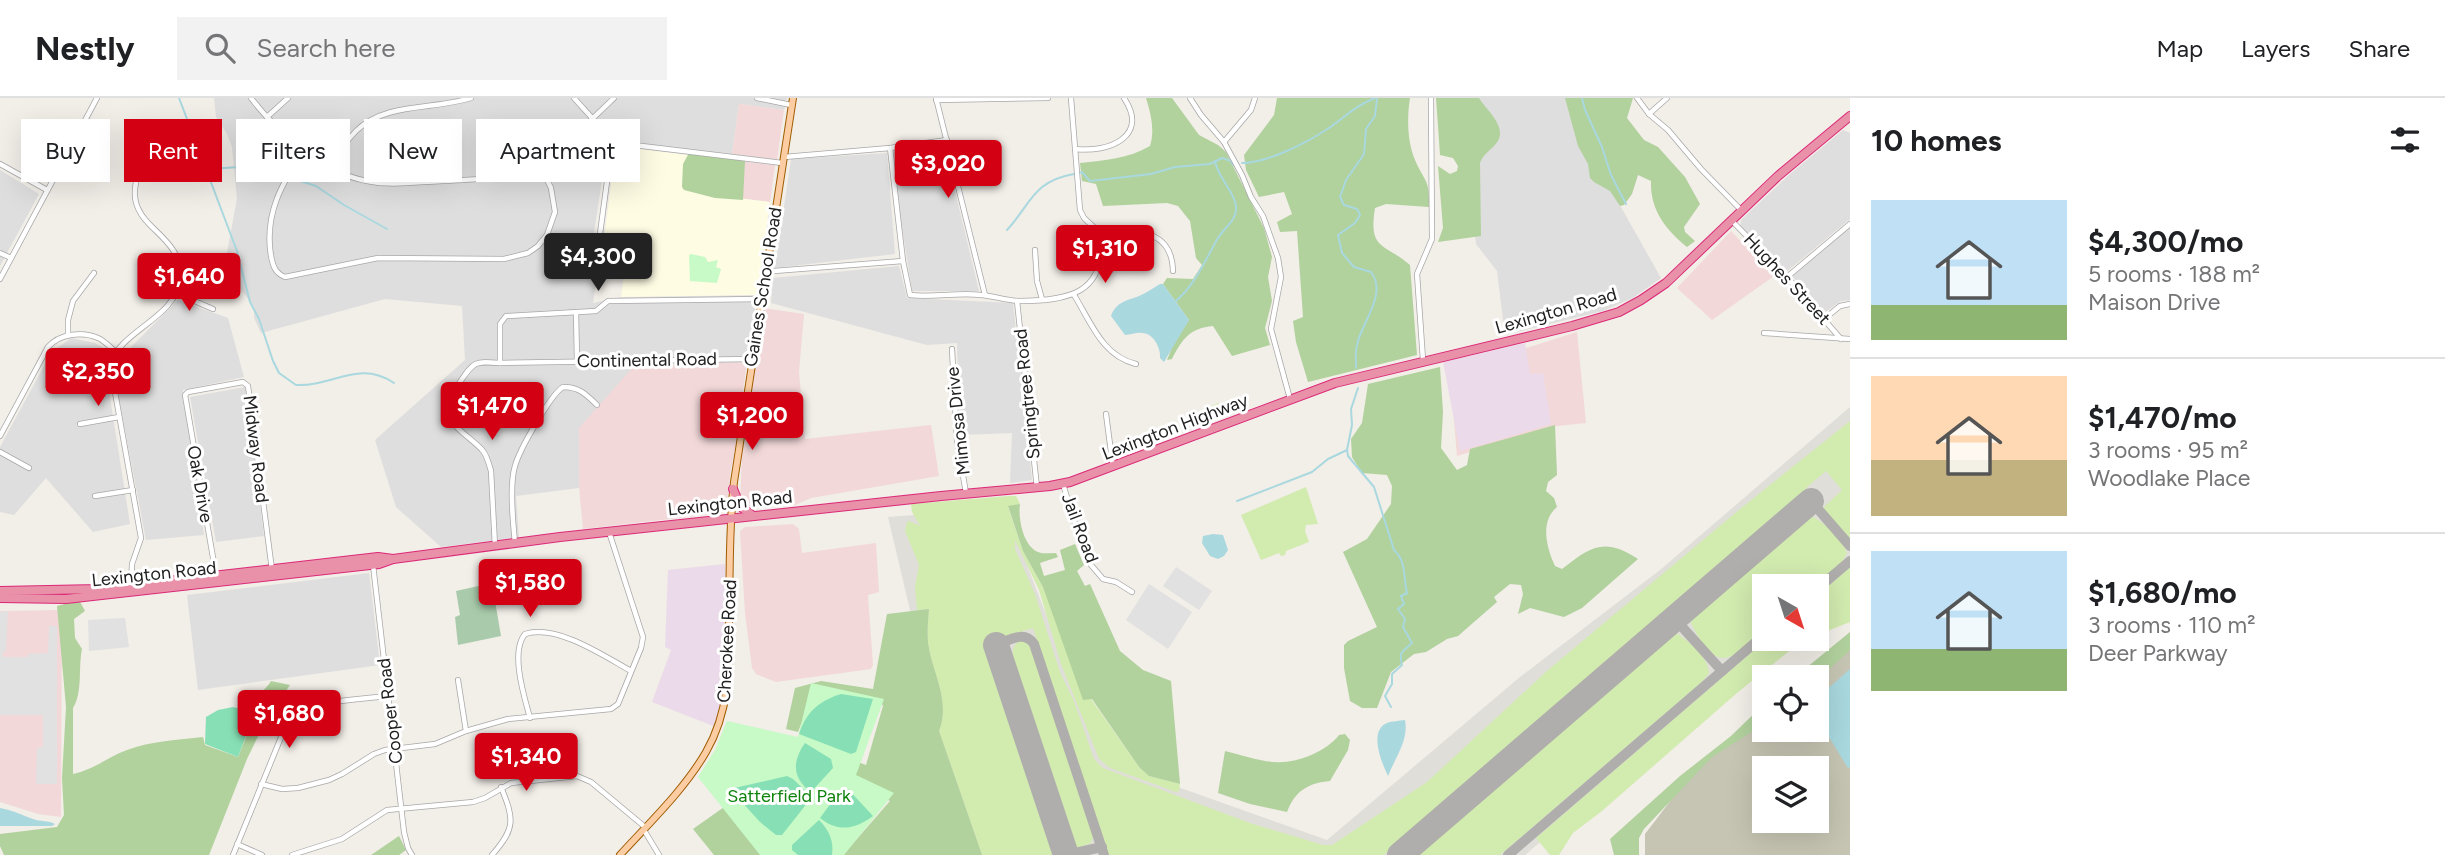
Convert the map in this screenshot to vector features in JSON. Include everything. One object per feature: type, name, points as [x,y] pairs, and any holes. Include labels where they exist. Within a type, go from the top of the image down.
[{"type":"highway","name":"Lexington Road","points":[[1290,400],[1335,383],[1572,326],[1619,312],[1666,283],[1778,176],[1848,122]]},
{"type":"highway","name":"Lexington Highway","points":[[1067,483],[1290,400]]},
{"type":"highway","name":"Lexington Road","points":[[0,595],[66,599],[216,575],[360,567],[393,559],[495,545],[1067,483]]},
{"type":"highway","points":[[733,489],[740,506],[753,516]]},
{"type":"highway","name":"Lexington Road","points":[[0,595],[132,588],[273,573],[366,558],[386,556],[393,559]]},
{"type":"highway","points":[[360,567],[366,562],[366,558]]},
{"type":"main road","name":"Gaines School Road","points":[[731,519],[733,489],[792,101]]},
{"type":"main road","name":"Cherokee Road","points":[[620,855],[688,778],[706,752],[723,711],[729,675],[731,519]]},
{"type":"street","points":[[0,279],[97,98]]},
{"type":"street","points":[[251,98],[269,119]]},
{"type":"street","points":[[267,117],[288,98]]},
{"type":"street","points":[[350,140],[375,118],[392,111],[471,98]]},
{"type":"street","points":[[574,98],[593,119],[614,98]]},
{"type":"street","points":[[757,98],[792,101]]},
{"type":"street","points":[[985,295],[936,99],[1048,98]]},
{"type":"street","points":[[890,148],[903,261],[910,295],[985,295],[1017,301],[1074,295],[1098,272],[1101,253],[1100,233],[1084,218],[1079,201],[1071,98]]},
{"type":"street","points":[[1075,149],[1107,146],[1123,139],[1131,128],[1132,115],[1124,98]]},
{"type":"street","points":[[1191,98],[1201,115],[1224,142],[1242,175],[1263,216],[1278,258],[1281,276],[1271,329],[1290,400]]},
{"type":"street","points":[[1224,142],[1251,110],[1255,98]]},
{"type":"street","points":[[1637,98],[1649,114],[1668,130],[1701,169],[1742,210]]},
{"type":"street","points":[[1649,114],[1667,98]]},
{"type":"street","points":[[1423,361],[1417,274],[1432,239],[1431,99]]},
{"type":"street","points":[[599,242],[611,152],[617,144],[782,160],[947,140]]},
{"type":"street","points":[[0,163],[47,190]]},
{"type":"street","points":[[350,177],[370,182],[476,179]]},
{"type":"street","points":[[132,588],[131,569],[141,538],[110,363],[165,307],[176,293],[180,279],[173,251],[139,210],[133,193],[135,182]]},
{"type":"street","points":[[284,182],[270,220],[270,240],[273,265],[278,274],[285,277],[378,258],[504,259],[528,253],[547,235],[555,212],[548,182]]},
{"type":"street","name":"Hughes Street","points":[[1731,221],[1787,277],[1841,339]]},
{"type":"street","points":[[1787,277],[1850,224]]},
{"type":"street","points":[[1097,229],[1133,230],[1153,235],[1169,250],[1173,258],[1173,271]]},
{"type":"street","points":[[1035,250],[1037,281],[1042,299]]},
{"type":"street","points":[[0,253],[11,258]]},
{"type":"street","points":[[765,270],[903,261]]},
{"type":"street","points":[[68,335],[72,300],[94,273]]},
{"type":"street","points":[[176,293],[213,309]]},
{"type":"street","points":[[1074,295],[1107,349],[1136,364]]},
{"type":"street","points":[[500,363],[500,324],[506,316],[596,311],[608,301],[761,299]]},
{"type":"street","name":"Springtree Road","points":[[1017,301],[1037,488]]},
{"type":"street","points":[[1825,319],[1840,306],[1850,304]]},
{"type":"street","points":[[576,312],[577,361]]},
{"type":"street","points":[[1764,334],[1850,339]]},
{"type":"street","points":[[0,436],[48,347],[54,341],[68,335],[97,337],[117,353]]},
{"type":"street","name":"Mimosa Drive","points":[[952,349],[957,441],[966,493]]},
{"type":"street","name":"Continental Road","points":[[495,545],[491,471],[488,461],[484,452],[450,420],[447,405],[472,365],[480,362],[752,359]]},
{"type":"street","name":"Midway Road","points":[[186,394],[243,382],[247,384],[273,573]]},
{"type":"street","points":[[515,543],[515,465],[550,400],[563,387],[574,387],[597,405]]},
{"type":"street","name":"Oak Drive","points":[[186,394],[216,575]]},
{"type":"street","points":[[497,396],[539,420]]},
{"type":"street","points":[[1107,414],[1113,468]]},
{"type":"street","points":[[80,424],[119,417]]},
{"type":"street","points":[[0,452],[29,468]]},
{"type":"street","name":"Jail Road","points":[[1067,483],[1079,537],[1091,565],[1102,579],[1116,582],[1132,592]]},
{"type":"street","points":[[95,496],[133,490]]},
{"type":"street","points":[[261,784],[282,789],[329,780],[342,775],[374,754],[435,744],[466,731],[508,719],[611,709],[621,699],[643,638],[609,532]]},
{"type":"street","name":"Cooper Road","points":[[373,565],[394,749],[408,848],[412,855]]},
{"type":"street","points":[[530,718],[518,658],[518,646],[525,634],[539,632],[569,639],[631,671]]},
{"type":"street","points":[[458,680],[466,731]]},
{"type":"street","points":[[233,855],[284,730],[302,712],[316,705],[388,696]]},
{"type":"street","points":[[292,855],[342,839],[387,810],[473,802],[511,783],[577,776],[591,782],[616,801],[644,828],[659,855]]},
{"type":"street","points":[[492,855],[506,838],[512,819],[501,787]]},
{"type":"street","points":[[237,844],[262,855]]},
{"type":"shaded area","points":[[214,98],[787,98],[784,110],[739,104],[732,154],[640,144],[640,119],[476,119],[476,182],[602,182],[589,266],[598,271],[593,303],[621,297],[757,295],[747,362],[712,363],[579,428],[579,488],[516,496],[519,537],[441,547],[396,507],[375,440],[465,360],[462,306],[385,299],[261,333],[254,318],[254,307],[234,280],[226,258],[237,199],[232,147],[222,126],[222,119],[216,117]]},
{"type":"shaded area","points":[[1461,98],[1582,98],[1585,152],[1621,207],[1661,278],[1633,298],[1603,311],[1505,335],[1497,271],[1476,244]]},
{"type":"shaded area","points":[[739,104],[784,110],[777,160],[732,154]]},
{"type":"shaded area","points":[[1843,130],[1850,133],[1850,219],[1785,273],[1740,227],[1741,220]]},
{"type":"shaded area","points":[[944,145],[979,291],[912,291],[890,152]]},
{"type":"shaded area","points":[[640,149],[727,160],[721,196],[770,202],[757,295],[621,297],[628,247],[603,247],[611,182],[640,182]]},
{"type":"shaded area","points":[[887,153],[895,254],[775,268],[791,159]]},
{"type":"shaded area","points":[[727,160],[775,165],[770,202],[721,196]]},
{"type":"shaded area","points":[[0,170],[39,194],[0,266]]},
{"type":"shaded area","points":[[1850,226],[1850,300],[1841,301],[1824,313],[1792,276]]},
{"type":"shaded area","points":[[1731,231],[1774,276],[1712,320],[1677,288]]},
{"type":"shaded area","points":[[899,266],[907,298],[1013,303],[1032,480],[1010,483],[1012,433],[960,435],[957,343],[927,345],[771,303],[773,278]]},
{"type":"shaded area","points":[[178,300],[228,318],[244,377],[183,390],[204,535],[146,540],[114,373],[115,363]]},
{"type":"shaded area","points":[[763,308],[804,314],[799,372],[805,439],[931,425],[939,476],[811,498],[795,505],[747,509],[740,504],[742,455]]},
{"type":"shaded area","points":[[1577,332],[1586,423],[1548,427],[1457,456],[1450,372]]},
{"type":"shaded area","points":[[71,338],[95,343],[110,352],[105,366],[130,524],[93,532],[46,478],[14,515],[0,512],[0,447],[51,353]]},
{"type":"shaded area","points":[[1525,343],[1530,374],[1543,373],[1551,424],[1460,451],[1443,362]]},
{"type":"shaded area","points":[[747,362],[726,510],[722,513],[583,529],[579,487],[579,428],[634,366]]},
{"type":"shaded area","points":[[245,387],[264,536],[216,542],[190,397]]},
{"type":"shaded area","points":[[1850,407],[1850,591],[1829,601],[1829,574],[1752,574],[1752,651],[1765,651],[1525,855],[968,855],[888,517],[1005,508],[1102,760],[1327,840],[1520,677],[1660,570]]},
{"type":"shaded area","points":[[793,524],[799,529],[802,553],[876,543],[879,592],[868,595],[873,665],[871,669],[776,682],[756,674],[752,668],[745,613],[740,531],[745,527]]},
{"type":"shaded area","points":[[725,564],[726,683],[716,727],[652,702],[671,650],[665,647],[668,570]]},
{"type":"shaded area","points":[[1176,567],[1212,591],[1199,610],[1163,586]]},
{"type":"shaded area","points":[[369,573],[380,665],[198,690],[187,595]]},
{"type":"shaded area","points":[[1149,584],[1192,612],[1168,649],[1126,620]]},
{"type":"shaded area","points":[[62,610],[61,817],[38,814],[0,802],[0,611]]},
{"type":"shaded area","points":[[8,611],[6,651],[2,653],[4,657],[28,657],[28,654],[48,653],[49,626],[57,626],[57,784],[36,784],[37,748],[43,747],[43,715],[0,715],[0,612]]},
{"type":"shaded area","points":[[125,618],[129,647],[89,651],[88,620]]},
{"type":"shaded area","points":[[1850,648],[1850,855],[1645,855],[1645,834],[1694,770],[1752,724],[1752,742],[1829,742],[1829,666]]},
{"type":"green space","points":[[1146,98],[1172,98],[1199,135],[1226,152],[1264,228],[1272,257],[1268,277],[1272,301],[1265,328],[1270,345],[1232,356],[1213,326],[1205,327],[1183,340],[1172,359],[1167,360],[1189,320],[1163,284],[1167,278],[1193,279],[1202,265],[1196,258],[1190,221],[1178,206],[1167,203],[1103,206],[1096,184],[1082,181],[1080,163],[1125,156],[1150,146],[1151,116]]},
{"type":"green space","points":[[1277,98],[1410,98],[1410,145],[1428,186],[1429,207],[1386,204],[1375,208],[1373,222],[1376,239],[1380,244],[1410,265],[1417,355],[1308,382],[1296,342],[1293,321],[1303,317],[1297,231],[1280,232],[1277,222],[1292,214],[1284,192],[1259,197],[1246,170],[1244,155],[1274,115]]},
{"type":"green space","points":[[1436,98],[1479,98],[1499,127],[1499,140],[1480,163],[1481,236],[1438,242],[1443,228],[1438,166],[1450,174],[1457,171],[1458,166],[1453,158],[1440,155]]},
{"type":"green space","points":[[1565,98],[1633,98],[1627,118],[1644,140],[1658,147],[1685,177],[1700,204],[1684,227],[1685,232],[1695,241],[1687,247],[1666,226],[1653,201],[1651,181],[1638,175],[1632,194],[1624,205],[1620,206],[1610,191],[1590,178],[1588,164],[1578,146]]},
{"type":"green space","points":[[689,153],[745,161],[743,200],[715,198],[684,190],[683,164]]},
{"type":"green space","points":[[691,254],[705,257],[708,262],[718,260],[716,267],[721,269],[717,283],[690,281]]},
{"type":"green space","points":[[1440,367],[1443,412],[1441,448],[1457,470],[1467,465],[1470,449],[1555,425],[1557,475],[1548,482],[1546,491],[1554,498],[1557,507],[1548,519],[1546,535],[1555,566],[1562,569],[1590,550],[1607,546],[1638,559],[1582,608],[1564,617],[1530,608],[1518,614],[1523,594],[1521,585],[1510,584],[1494,597],[1497,602],[1458,636],[1447,639],[1426,652],[1414,654],[1391,672],[1377,708],[1362,708],[1350,701],[1344,668],[1344,645],[1377,627],[1343,552],[1367,539],[1391,504],[1392,486],[1387,475],[1362,473],[1352,457],[1351,439],[1362,423],[1368,384]]},
{"type":"green space","points":[[1218,403],[1224,417],[1196,426],[1191,416]]},
{"type":"green space","points":[[1850,421],[1850,539],[1823,508],[1842,490],[1826,471],[1806,488],[1808,491],[1384,855],[1107,855],[1033,628],[984,644],[995,678],[1001,684],[1057,855],[982,855],[939,731],[943,708],[928,643],[929,609],[917,610],[915,587],[919,565],[905,531],[909,521],[920,526],[912,512],[911,504],[1016,496],[1020,504],[1008,507],[1023,551],[1043,587],[1091,699],[1139,767],[1149,776],[1180,784],[1179,791],[1110,768],[1099,759],[1061,664],[1039,590],[1015,540],[1015,549],[1035,594],[1060,672],[1074,701],[1094,759],[1103,768],[1250,823],[1323,845],[1332,845],[1427,782],[1548,670]]},
{"type":"green space","points":[[1306,487],[1318,524],[1306,525],[1309,542],[1286,551],[1285,555],[1281,556],[1279,553],[1261,560],[1241,515]]},
{"type":"green space","points":[[1020,504],[1022,528],[1029,545],[1038,552],[1056,553],[1058,557],[1040,563],[1044,576],[1065,570],[1060,550],[1075,544],[1084,565],[1077,571],[1085,586],[1090,584],[1120,651],[1143,670],[1171,681],[1180,784],[1149,776],[1139,767],[1092,699],[1083,700],[1043,587],[1023,551],[1008,506]]},
{"type":"green space","points":[[1809,515],[1836,536],[1847,553],[1841,563],[1828,574],[1752,574],[1752,640],[1734,655],[1722,658],[1716,656],[1704,645],[1689,618]]},
{"type":"green space","points":[[1850,567],[1850,622],[1829,630],[1829,585]]},
{"type":"green space","points":[[492,583],[501,636],[458,645],[455,617],[460,615],[456,591]]},
{"type":"green space","points":[[79,600],[85,611],[74,619],[75,638],[82,649],[78,695],[73,708],[73,774],[136,747],[203,737],[205,745],[238,757],[256,712],[245,707],[271,681],[290,685],[265,722],[247,759],[209,855],[4,855],[0,846],[0,834],[57,827],[64,815],[62,778],[66,707],[57,606]]},
{"type":"green space","points":[[929,609],[928,643],[943,708],[939,731],[982,855],[843,855],[890,801],[854,782],[858,762],[866,765],[883,706],[881,702],[805,714],[798,732],[786,729],[795,688],[821,681],[873,689],[887,614]]},
{"type":"green space","points":[[1672,632],[1691,644],[1705,661],[1709,673],[1702,682],[1500,855],[1412,855]]},
{"type":"green space","points":[[1850,632],[1850,650],[1829,669],[1829,665],[1810,665]]},
{"type":"green space","points":[[1020,641],[1027,641],[1032,647],[1094,835],[1091,843],[1077,848],[1071,843],[1018,682],[1013,649]]},
{"type":"green space","points":[[1753,651],[1789,651],[1772,665],[1752,665],[1752,681],[1573,833],[1559,855],[1550,855],[1536,838]]},
{"type":"green space","name":"Satterfield Park","points":[[811,683],[884,699],[856,775],[894,793],[844,855],[760,855],[698,777],[715,750],[727,721],[798,737]]},
{"type":"green space","points":[[841,694],[873,699],[856,752],[851,754],[799,734],[805,719],[814,708]]},
{"type":"green space","points":[[233,707],[255,712],[238,757],[205,744],[206,717],[218,710]]},
{"type":"green space","points":[[1752,716],[1752,732],[1712,757],[1644,829],[1639,838],[1639,855],[1614,855],[1610,839],[1680,776],[1731,736]]},
{"type":"green space","points":[[1345,734],[1350,740],[1348,750],[1330,781],[1303,789],[1287,812],[1250,804],[1218,793],[1225,751],[1268,761],[1292,761],[1319,752],[1339,735]]},
{"type":"green space","points":[[805,743],[831,759],[833,768],[811,792],[800,781],[796,769],[798,756]]},
{"type":"green space","points":[[787,776],[812,797],[782,835],[776,835],[760,822],[730,789]]},
{"type":"green space","points":[[842,788],[847,788],[873,816],[847,828],[833,826],[820,818]]},
{"type":"green space","points":[[727,805],[770,855],[714,855],[693,829]]},
{"type":"green space","points":[[819,820],[830,836],[832,855],[798,855],[792,850],[792,845]]},
{"type":"green space","points":[[399,836],[406,850],[399,855],[371,855]]},
{"type":"water","points":[[1163,284],[1189,320],[1164,362],[1160,358],[1156,342],[1150,336],[1140,333],[1125,335],[1111,316],[1122,303]]},
{"type":"water","points":[[1223,535],[1228,550],[1218,559],[1210,556],[1202,543],[1203,536]]},
{"type":"water","points":[[1850,669],[1848,768],[1829,737],[1829,688]]},
{"type":"water","points":[[1405,720],[1403,742],[1388,776],[1378,748],[1378,733],[1387,723]]},
{"type":"water","points":[[0,808],[36,820],[55,824],[0,826]]},
{"type":"waterway","points":[[179,98],[237,251],[250,302],[279,373],[296,385],[309,385],[369,373],[394,383]]},
{"type":"waterway","points":[[1242,163],[1264,160],[1299,145],[1375,98]]},
{"type":"waterway","points":[[1356,368],[1359,336],[1377,290],[1371,272],[1354,267],[1342,253],[1338,235],[1355,223],[1360,215],[1357,209],[1344,205],[1340,197],[1346,180],[1364,154],[1366,129],[1375,116],[1377,98]]},
{"type":"waterway","points":[[1582,98],[1611,175],[1626,204]]},
{"type":"waterway","points":[[1079,173],[1082,172],[1090,181],[1210,164],[1222,158],[1231,161],[1233,165]]},
{"type":"waterway","points":[[1176,301],[1195,279],[1218,238],[1235,215],[1236,206],[1232,194],[1215,161]]},
{"type":"waterway","points":[[222,168],[236,167]]},
{"type":"waterway","points":[[1007,230],[1041,188],[1060,177],[1074,174]]},
{"type":"waterway","points":[[304,182],[316,186],[387,229]]},
{"type":"waterway","points":[[1237,501],[1312,472],[1328,459],[1347,450],[1352,425],[1351,409],[1358,388]]},
{"type":"waterway","points":[[1347,450],[1348,456],[1374,487],[1394,550],[1404,570],[1407,593],[1401,596],[1404,604],[1398,609],[1405,619],[1403,627],[1412,643],[1402,652],[1402,665],[1392,674],[1392,684],[1385,696],[1391,707]]},
{"type":"taxiway","points":[[1811,501],[1850,546]]},
{"type":"taxiway","points":[[1829,579],[1850,561]]},
{"type":"taxiway","points":[[1674,618],[1722,671]]},
{"type":"taxiway","points":[[996,645],[1021,637],[1034,644],[1104,855]]},
{"type":"taxiway","points":[[1508,855],[1752,645]]},
{"type":"taxiway","points":[[1066,855],[1102,847]]},
{"type":"runway","points":[[1400,855],[1811,501]]},
{"type":"runway","points":[[996,645],[1066,855]]}]
